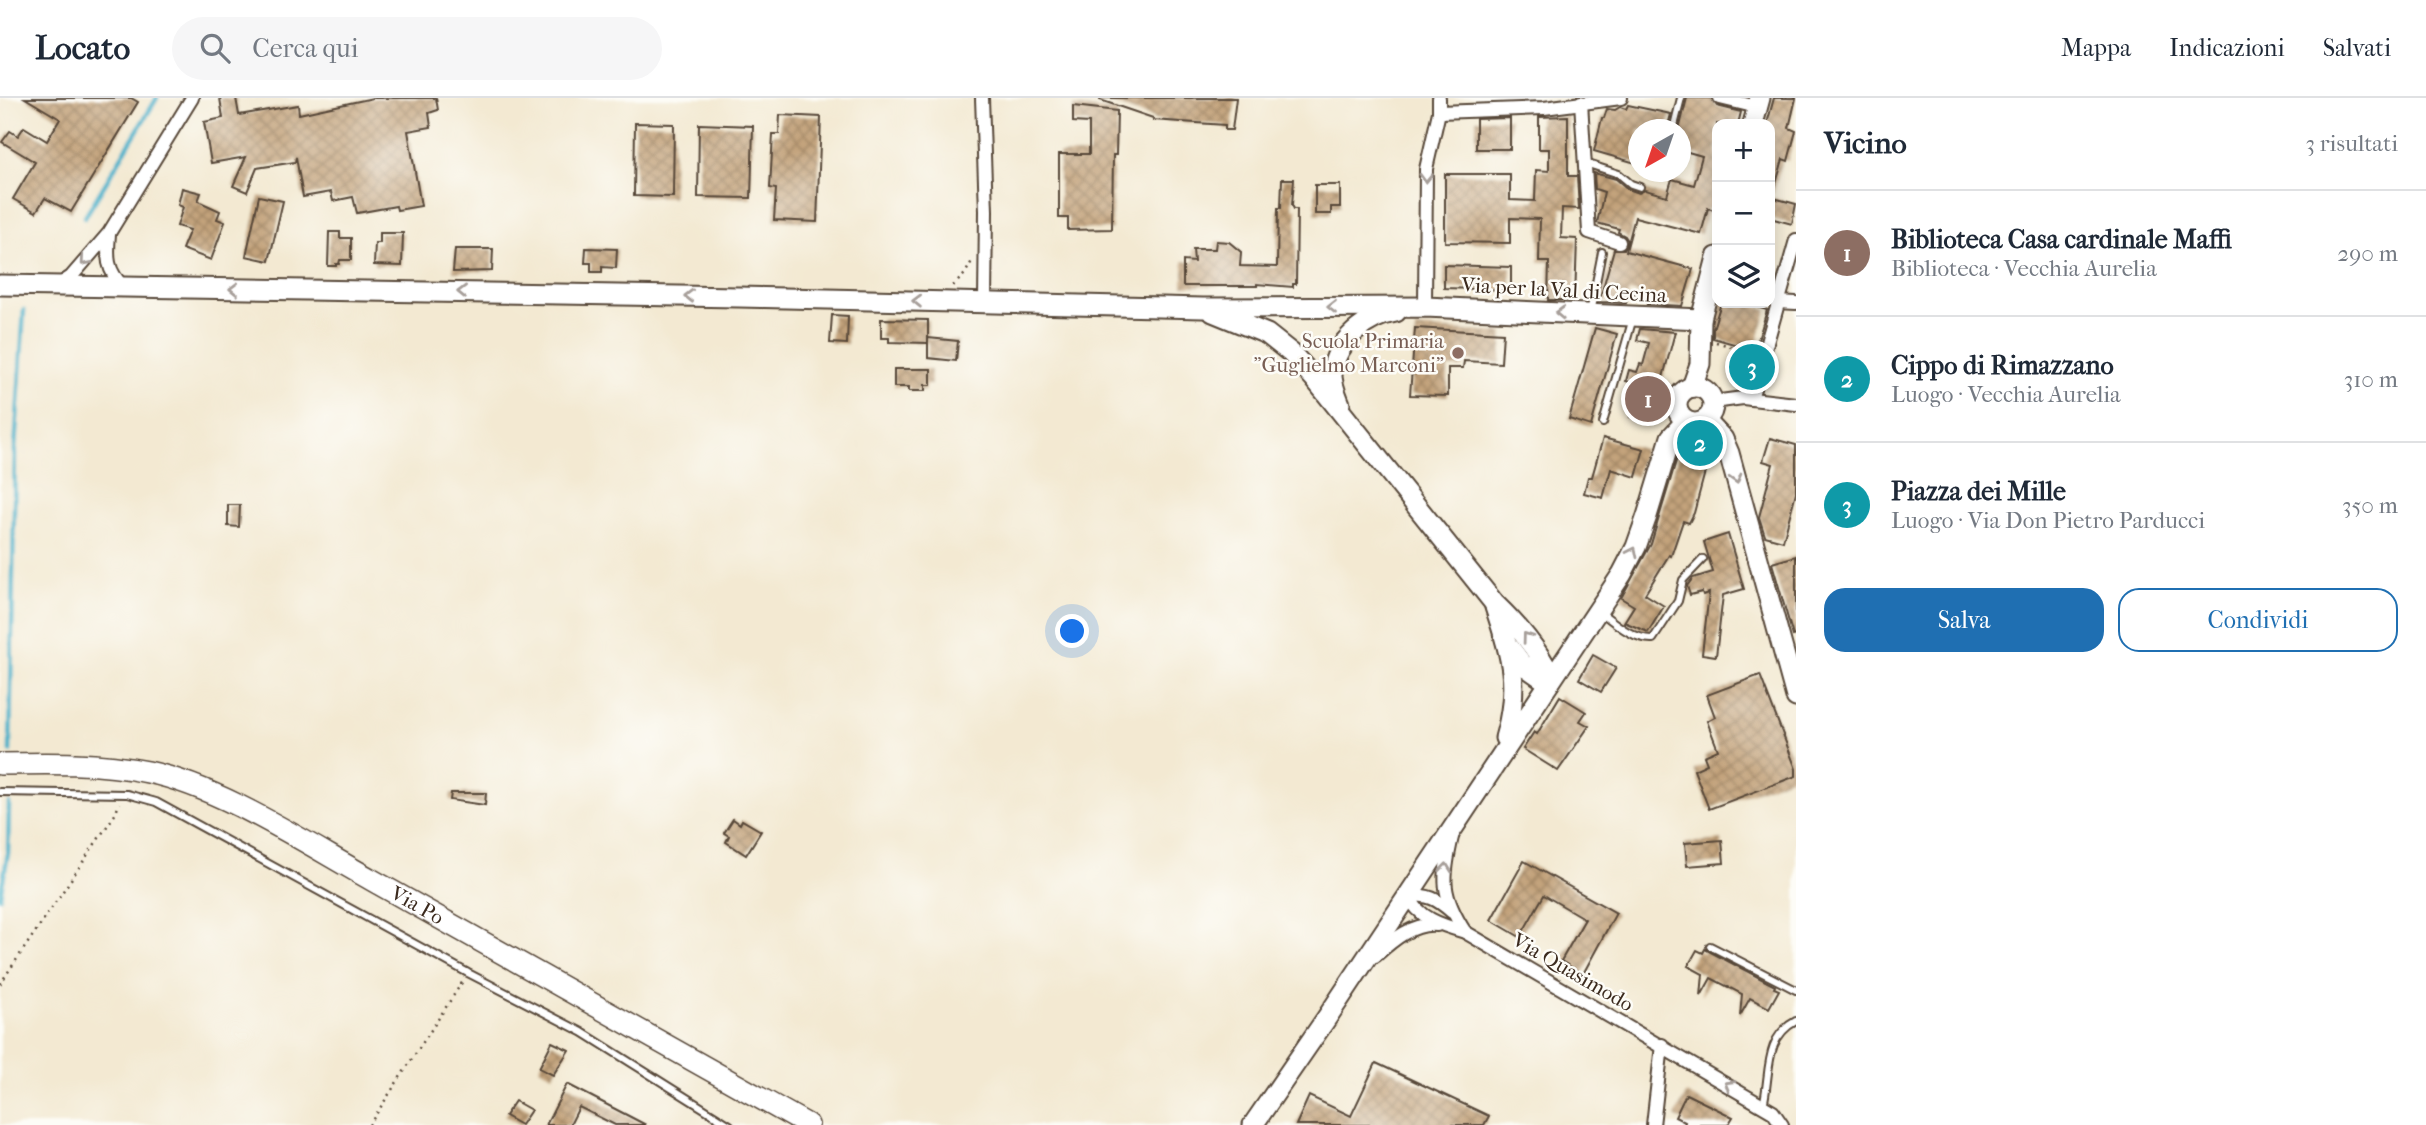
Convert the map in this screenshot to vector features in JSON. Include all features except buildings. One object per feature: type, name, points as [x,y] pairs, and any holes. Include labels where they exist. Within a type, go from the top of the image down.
[{"type":"main road","points":[[1692,387],[1700,364],[1701,327],[1712,279]]},
{"type":"main road","points":[[0,285],[1203,308],[1425,307]]},
{"type":"main road","points":[[1345,416],[1334,388],[1332,373],[1339,352],[1349,338],[1366,323],[1387,314],[1425,307]]},
{"type":"main road","name":"Via per la Val di Cecina","points":[[1425,307],[1634,316],[1701,327]]},
{"type":"main road","points":[[1203,308],[1267,334],[1299,361],[1494,603],[1520,628],[1542,659],[1550,681]]},
{"type":"main road","points":[[1253,1125],[1622,574],[1636,547],[1671,437],[1696,420],[1712,412],[1713,402],[1706,390],[1692,387],[1682,392],[1678,402],[1679,413],[1696,420],[1723,439],[1729,453],[1796,697]]},
{"type":"main road","points":[[1494,603],[1509,648],[1514,691],[1513,712],[1500,756]]},
{"type":"main road","points":[[1509,648],[1522,664],[1550,681]]},
{"type":"main road","name":"Via Po","points":[[0,764],[93,765],[149,772],[201,790],[255,816],[388,889],[807,1125]]},
{"type":"street","points":[[57,286],[71,277],[109,233],[192,98]]},
{"type":"street","points":[[982,98],[986,211],[985,302]]},
{"type":"street","points":[[1425,307],[1426,169],[1439,105],[1544,108],[1621,98]]},
{"type":"street","points":[[1720,98],[1757,110]]},
{"type":"street","points":[[1581,102],[1589,232],[1619,242]]},
{"type":"street","points":[[109,233],[107,254],[112,276],[125,287]]},
{"type":"street","points":[[1751,399],[1796,240]]},
{"type":"street","points":[[1778,302],[1796,303]]},
{"type":"street","points":[[1713,402],[1751,399],[1796,404]]},
{"type":"street","name":"Via Quasimodo","points":[[1456,823],[1447,857],[1445,882],[1452,912],[1465,932]]},
{"type":"street","name":"Via Quasimodo","points":[[1452,912],[1440,901],[1427,895],[1408,895],[1414,909],[1444,925],[1465,932],[1662,1045],[1763,1106],[1778,1116],[1782,1125]]},
{"type":"street","name":"Via Quasimodo","points":[[1358,970],[1413,928],[1426,923],[1444,925]]},
{"type":"street","points":[[1653,1125],[1662,1045]]},
{"type":"lane","points":[[1676,119],[1681,98]]},
{"type":"lane","points":[[1585,163],[1619,174],[1630,184],[1640,187]]},
{"type":"lane","points":[[1590,314],[1602,252]]},
{"type":"lane","points":[[1603,423],[1634,316]]},
{"type":"lane","points":[[1598,610],[1632,634],[1646,640],[1653,639],[1678,601],[1683,580],[1703,559]]},
{"type":"lane","points":[[0,792],[121,793],[156,802],[468,973],[582,1031],[730,1125]]},
{"type":"lane","points":[[1710,946],[1796,990]]},
{"type":"lane","points":[[1763,1106],[1772,1048],[1786,1027],[1796,1021]]},
{"type":"path","points":[[1701,327],[1757,354],[1763,353]]},
{"type":"path","points":[[0,984],[116,813],[121,793]]},
{"type":"path","points":[[369,1125],[468,973]]},
{"type":"waterway","points":[[85,217],[157,98]]},
{"type":"waterway","points":[[10,751],[15,449],[24,310]]},
{"type":"waterway","points":[[0,897],[8,853],[9,803]]},
{"type":"place","name":"Scuola Primaria \"Guglielmo Marconi\"","points":[[1458,353]]},
{"type":"place","name":"Piazza dei Mille","points":[[1752,367]]},
{"type":"place","name":"Biblioteca Casa cardinale Maffi","points":[[1648,399]]},
{"type":"place","name":"Cippo di Rimazzano","points":[[1700,443]]}]
